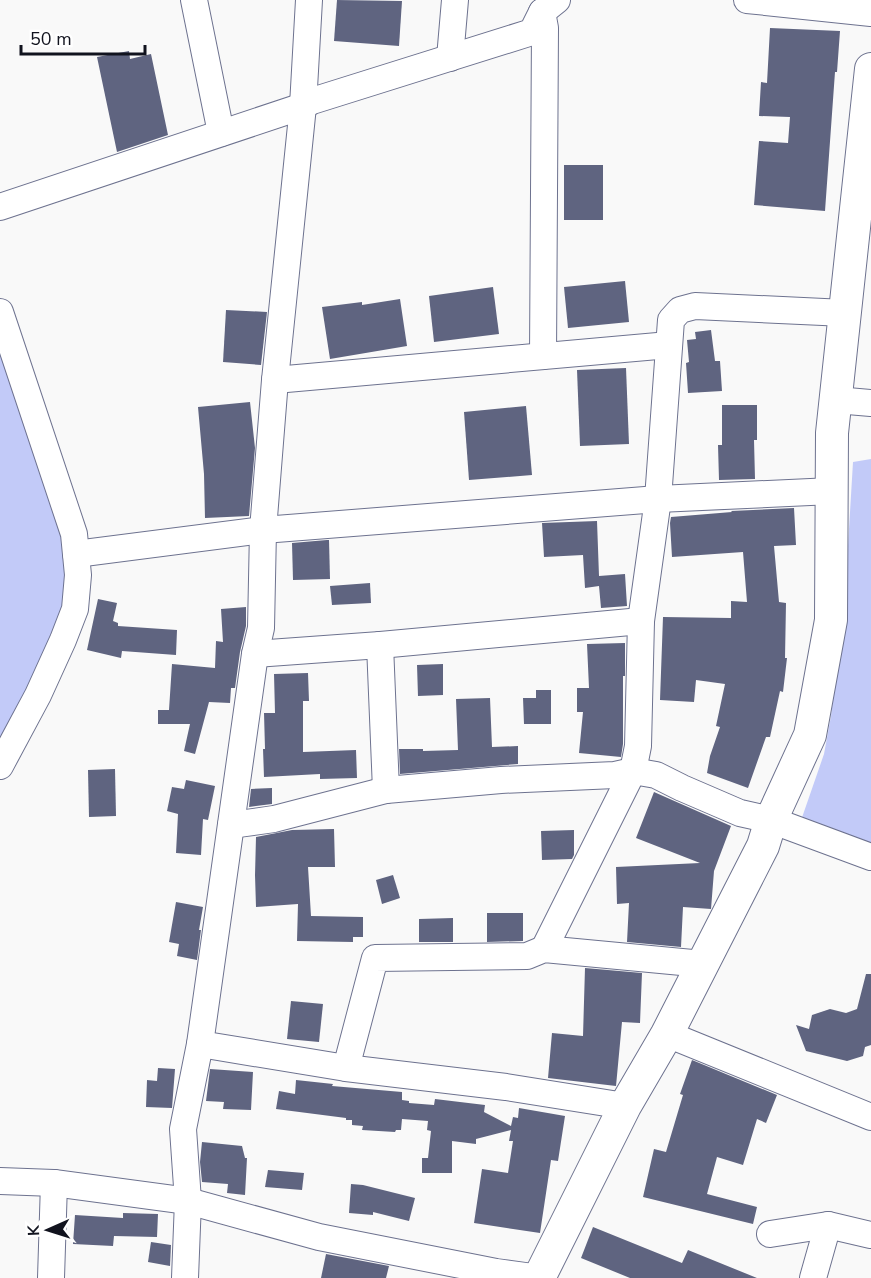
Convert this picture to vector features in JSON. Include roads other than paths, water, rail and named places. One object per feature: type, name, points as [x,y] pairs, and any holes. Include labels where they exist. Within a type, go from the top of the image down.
[{"type":"main road","points":[[539,1278],[626,1106],[667,1034],[763,846],[771,820],[810,735],[831,620],[832,433],[871,69]]},
{"type":"street","points":[[194,0],[221,133]]},
{"type":"street","points":[[185,1278],[188,1201],[183,1129],[200,1044],[255,654],[260,636],[263,531],[275,380],[303,106],[309,0]]},
{"type":"street","points":[[450,58],[455,0]]},
{"type":"street","points":[[747,0],[871,13]]},
{"type":"street","points":[[0,207],[303,106],[312,101],[532,32],[549,6]]},
{"type":"street","points":[[543,356],[545,28],[549,6]]},
{"type":"street","points":[[544,950],[633,771],[638,746],[641,621],[658,499],[671,320],[680,310],[695,306],[845,313]]},
{"type":"street","points":[[0,312],[74,534],[78,575],[75,609],[63,640],[38,696],[0,766]]},
{"type":"street","points":[[275,380],[669,345]]},
{"type":"street","points":[[836,399],[871,403]]},
{"type":"street","points":[[76,554],[263,531],[658,499],[832,491]]},
{"type":"street","points":[[255,654],[641,621]]},
{"type":"street","points":[[381,645],[386,790]]},
{"type":"street","points":[[231,825],[274,819],[386,790],[501,780],[615,775],[633,771],[656,775],[740,813],[771,820],[871,857]]},
{"type":"street","points":[[346,1068],[375,958],[527,956],[544,950],[703,964]]},
{"type":"street","points":[[667,1034],[871,1117]]},
{"type":"street","points":[[200,1044],[346,1068],[506,1087],[626,1106]]},
{"type":"street","points":[[0,1180],[54,1183],[188,1201],[320,1237],[496,1272],[539,1278]]},
{"type":"street","points":[[51,1278],[54,1183]]},
{"type":"street","points":[[770,1234],[828,1226],[871,1235]]},
{"type":"street","points":[[813,1278],[828,1226]]}]
